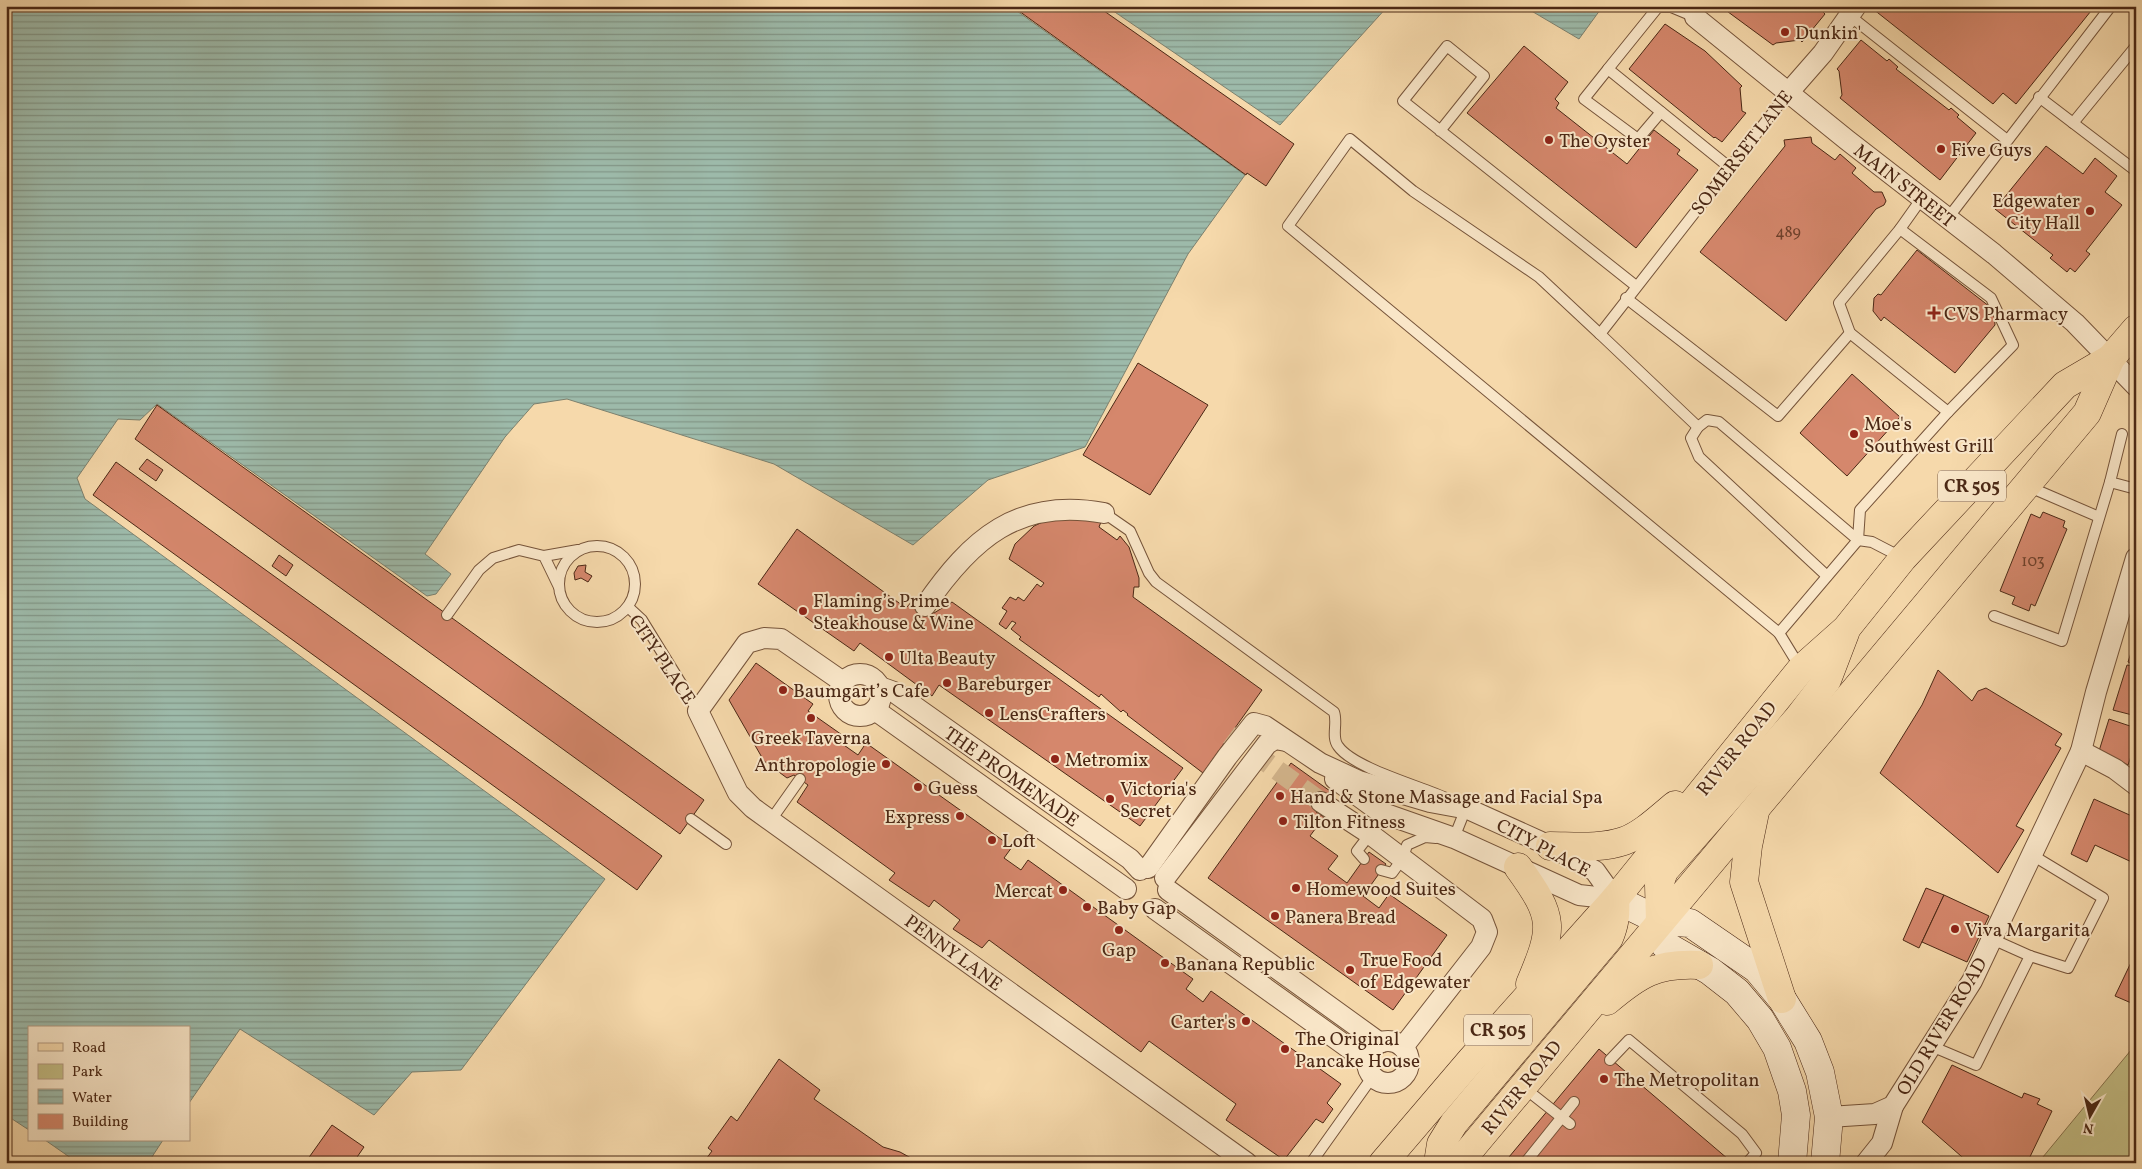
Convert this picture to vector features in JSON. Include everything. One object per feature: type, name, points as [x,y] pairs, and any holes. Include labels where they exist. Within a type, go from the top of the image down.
[{"type":"main road","name":"RIVER ROAD","points":[[1454,1163],[1468,1152],[1563,1036],[2087,413],[2111,358],[2136,329]]},
{"type":"main road","name":"RIVER ROAD","points":[[1384,1163],[1521,1004],[1615,899],[1801,669],[1846,629],[1903,558],[2065,384],[2111,358]]},
{"type":"main road","points":[[1792,1163],[1796,1115],[1792,1091],[1777,1048],[1760,1019],[1737,992],[1699,965],[1665,946],[1661,936],[1659,885],[1664,871],[1799,717],[1827,680],[1846,629]]},
{"type":"main road","points":[[1550,846],[1589,846],[1623,841],[1647,828],[1715,773]]},
{"type":"main road","points":[[1756,808],[1748,846],[1744,882],[1782,999]]},
{"type":"main road","points":[[1518,867],[1539,896],[1547,917],[1547,941],[1521,1004]]},
{"type":"main road","points":[[1438,1163],[1441,1144],[1454,1123],[1608,938],[1614,927],[1616,914],[1615,899],[1660,921],[1690,924],[1704,932],[1757,969],[1782,999],[1808,1041],[1820,1072],[1830,1116],[1825,1163]]},
{"type":"main road","points":[[1563,1036],[1632,980],[1656,968],[1699,965]]},
{"type":"street","name":"SOMERSET LANE","points":[[1788,92],[1823,52],[1853,11]]},
{"type":"street","name":"MAIN STREET","points":[[1695,17],[1994,254],[2076,323],[2111,358]]},
{"type":"street","points":[[2111,358],[2136,386]]},
{"type":"street","points":[[925,606],[944,578],[990,533],[1016,519],[1040,511],[1062,508],[1104,513]]},
{"type":"street","points":[[2136,558],[2096,692],[2081,751],[2115,769],[2136,785]]},
{"type":"street","points":[[698,711],[747,643],[764,638],[782,639],[844,682]]},
{"type":"street","points":[[860,674],[872,677],[880,687],[881,699],[875,710],[862,716],[849,712],[844,708],[839,695],[844,682],[854,675],[860,674]]},
{"type":"street","name":"THE PROMENADE","points":[[880,687],[894,692],[1144,869]]},
{"type":"street","name":"THE PROMENADE","points":[[875,710],[1370,1069]]},
{"type":"street","name":"PENNY LANE","points":[[698,711],[738,793],[770,820],[1247,1163]]},
{"type":"street","name":"CITY PLACE","points":[[1144,869],[1254,723],[1265,726],[1320,763],[1359,781],[1430,802],[1468,808],[1550,846],[1595,871],[1615,899]]},
{"type":"street","points":[[1286,740],[1275,740],[1266,744],[1167,884],[1167,898],[1138,902],[1128,881],[1144,869],[1156,870],[1167,884],[1380,1042],[1396,1043],[1403,1048],[1409,1062],[1402,1077],[1388,1083],[1370,1069],[1369,1054],[1380,1042]]},
{"type":"street","name":"OLD RIVER ROAD","points":[[1830,1116],[1875,1114],[1893,1106],[1972,981],[2081,751]]},
{"type":"street","name":"CITY PLACE","points":[[1320,763],[1334,778],[1380,812],[1454,838],[1579,895],[1615,899]]},
{"type":"street","points":[[1322,802],[1370,834],[1482,919],[1487,932],[1481,947],[1403,1048]]},
{"type":"street","points":[[1866,1163],[1882,1143],[1893,1106]]},
{"type":"lane","points":[[1661,112],[1638,139],[1584,99],[1658,7],[1671,6],[1695,17]]},
{"type":"lane","points":[[1948,218],[2039,97],[2112,6]]},
{"type":"lane","points":[[1853,11],[2007,140]]},
{"type":"lane","points":[[1440,131],[1484,76],[1447,46],[1402,102],[1636,286]]},
{"type":"lane","points":[[2074,123],[2136,46]]},
{"type":"lane","points":[[1608,69],[1729,167]]},
{"type":"lane","name":"SOMERSET LANE","points":[[1600,334],[1626,298],[1788,92]]},
{"type":"lane","points":[[2039,97],[2136,171]]},
{"type":"lane","points":[[1698,427],[1539,277],[1413,191],[1350,139],[1288,226],[1778,633],[1801,669]]},
{"type":"lane","points":[[1922,198],[1900,230],[1839,303],[1850,333],[1948,412]]},
{"type":"lane","points":[[1778,633],[1858,540],[1860,510],[1948,412],[2013,345],[1991,298],[1900,230]]},
{"type":"lane","points":[[1626,298],[1778,416],[1850,333]]},
{"type":"lane","points":[[1827,576],[1699,457],[1691,438],[1698,427],[1707,420],[1719,422],[1858,540],[1872,542],[1903,558]]},
{"type":"lane","points":[[1994,616],[2062,642],[2110,482],[2122,434]]},
{"type":"lane","points":[[2110,482],[2136,489]]},
{"type":"lane","points":[[2026,486],[2099,517]]},
{"type":"lane","points":[[1104,513],[1130,531],[1148,573],[1156,582],[1334,712],[1336,718],[1335,738],[1338,747],[1358,762],[1377,772],[1428,790],[1468,808],[1454,838],[1425,837],[1407,845],[1402,858],[1392,873],[1381,870]]},
{"type":"lane","points":[[447,615],[478,570],[493,558],[519,550],[544,556],[596,546],[609,548],[621,554],[629,564],[634,576],[635,592],[628,607],[616,618],[600,622],[585,621],[572,613],[563,601],[559,587],[544,556]]},
{"type":"lane","points":[[559,587],[561,572],[565,565],[569,559],[581,550]]},
{"type":"lane","name":"CITY PLACE","points":[[628,607],[642,620],[698,711]]},
{"type":"lane","points":[[770,820],[800,779]]},
{"type":"lane","points":[[691,819],[726,844]]},
{"type":"lane","points":[[1364,859],[1357,851],[1370,834]]},
{"type":"lane","points":[[1992,939],[2030,956],[2068,968],[2103,898],[2032,855]]},
{"type":"lane","points":[[1931,1046],[1976,1065],[2030,956]]},
{"type":"lane","points":[[1610,1060],[1629,1040],[1742,1134],[1756,1153],[1747,1163]]},
{"type":"lane","points":[[1310,1163],[1370,1069]]},
{"type":"lane","points":[[1522,1086],[1566,1121]]},
{"type":"lane","points":[[1525,1163],[1566,1121],[1574,1102]]},
{"type":"green space","points":[[2136,1044],[2136,1163],[2038,1163]]},
{"type":"water","points":[[6,6],[1010,6],[1245,175],[1188,254],[1085,447],[988,480],[913,545],[774,464],[567,399],[534,404],[505,437],[425,554],[451,574],[436,594],[427,596],[157,404],[140,420],[118,419],[77,478],[85,499],[605,879],[461,1070],[412,1072],[374,1115],[240,1029],[190,1102],[190,1026],[28,1026],[28,1129],[6,1115]]},
{"type":"water","points":[[1106,6],[1388,6],[1280,125]]},
{"type":"water","points":[[1523,6],[1603,6],[1579,39]]},
{"type":"water","points":[[48,1142],[162,1142],[148,1163],[78,1163]]},
{"type":"building","points":[[1012,6],[1097,6],[1294,144],[1266,186],[1247,173],[1246,175]]},
{"type":"building","points":[[1720,6],[1817,6],[1825,14],[1802,42],[1800,40],[1773,45]]},
{"type":"building","points":[[1876,6],[2095,6],[2016,104],[2003,93],[1993,104],[1873,9]]},
{"type":"building","points":[[1665,24],[1705,51],[1742,86],[1740,88],[1742,111],[1746,113],[1722,142],[1714,138],[1629,69]]},
{"type":"building","points":[[1861,40],[1887,61],[1889,59],[1898,67],[1896,69],[1949,110],[1951,108],[1959,115],[1957,117],[1976,133],[1940,180],[1840,98],[1842,95],[1839,71],[1837,69]]},
{"type":"building","name":"The Oyster","points":[[1524,46],[1568,82],[1555,99],[1559,103],[1556,108],[1627,164],[1654,130],[1680,150],[1677,154],[1698,170],[1636,248],[1467,113]]},
{"type":"building","points":[[1811,137],[1812,143],[1835,160],[1840,154],[1856,168],[1852,173],[1874,192],[1882,192],[1886,201],[1884,205],[1876,209],[1786,321],[1700,252],[1785,146],[1784,140]]},
{"type":"building","points":[[2046,146],[2083,174],[2095,158],[2117,176],[2105,192],[2122,205],[2086,251],[2090,254],[2075,272],[2070,268],[2067,272],[2050,258],[2053,255],[1995,209]]},
{"type":"building","name":"CVS Pharmacy","points":[[1917,250],[1994,310],[1995,325],[1955,373],[1884,317],[1881,321],[1873,311],[1874,298],[1878,294],[1881,295]]},
{"type":"building","points":[[1138,363],[1208,405],[1150,495],[1083,455]]},
{"type":"building","points":[[1852,374],[1900,417],[1847,476],[1800,433]]},
{"type":"building","points":[[157,405],[704,800],[680,834],[135,439]]},
{"type":"building","points":[[147,459],[163,470],[156,481],[139,469]]},
{"type":"building","points":[[116,462],[662,856],[637,890],[93,495]]},
{"type":"building","points":[[2043,512],[2065,521],[2063,527],[2067,529],[2035,606],[2031,604],[2029,611],[2012,604],[2015,597],[2000,591],[2031,514],[2040,518]]},
{"type":"building","points":[[1088,517],[1101,522],[1099,527],[1117,540],[1120,536],[1129,547],[1139,578],[1139,587],[1134,587],[1133,597],[1262,690],[1203,773],[1123,710],[1121,712],[1101,694],[1099,697],[1019,639],[1021,637],[1011,629],[1016,623],[1012,621],[1006,629],[999,624],[1007,611],[1002,608],[1010,597],[1016,600],[1018,597],[1024,601],[1037,584],[1041,587],[1044,583],[1009,559],[1015,544],[1034,526],[1047,520]]},
{"type":"building","points":[[797,529],[906,608],[915,598],[934,613],[952,602],[1183,768],[1140,826],[939,685],[932,696],[860,643],[854,651],[758,584]]},
{"type":"building","points":[[279,555],[293,565],[286,576],[272,566]]},
{"type":"building","points":[[586,565],[585,572],[592,576],[588,582],[581,578],[575,580],[574,573],[578,566]]},
{"type":"building","points":[[2136,637],[2136,665],[2128,662]]},
{"type":"building","points":[[756,663],[813,704],[808,711],[845,737],[841,743],[858,755],[866,743],[1012,847],[1004,858],[1021,870],[1028,860],[1193,979],[1186,989],[1203,1002],[1211,991],[1341,1084],[1327,1103],[1333,1109],[1323,1123],[1316,1119],[1284,1160],[1226,1120],[1236,1104],[1149,1041],[1141,1052],[989,940],[982,948],[953,929],[960,920],[934,900],[929,907],[889,880],[895,873],[797,802],[808,785],[794,775],[787,778],[764,761],[729,700]]},
{"type":"building","points":[[2127,665],[2136,667],[2136,716],[2113,710]]},
{"type":"building","points":[[1938,670],[1972,701],[1978,691],[1986,688],[2062,734],[2055,745],[2061,748],[2016,826],[2024,830],[1998,873],[1880,773],[1922,705]]},
{"type":"building","points":[[2109,719],[2136,728],[2136,742],[2128,765],[2099,751]]},
{"type":"building","name":"Homewood Suites","points":[[1291,763],[1330,791],[1316,812],[1324,817],[1310,836],[1338,856],[1328,869],[1347,883],[1369,852],[1386,864],[1363,896],[1379,908],[1389,894],[1447,935],[1393,1010],[1208,878]]},
{"type":"building","points":[[2094,799],[2134,817],[2136,813],[2136,864],[2095,845],[2087,862],[2071,854]]},
{"type":"building","name":"Viva Margarita","points":[[1926,888],[1944,895],[1919,948],[1903,940]]},
{"type":"building","name":"Viva Margarita","points":[[1944,895],[1989,916],[1967,962],[1922,942]]},
{"type":"building","points":[[2136,952],[2136,1005],[2115,996]]},
{"type":"building","name":"The Metropolitan","points":[[1599,1049],[1728,1159],[1725,1163],[1504,1163]]},
{"type":"building","points":[[779,1059],[820,1090],[814,1099],[883,1147],[900,1152],[920,1163],[703,1163],[712,1151],[708,1148],[731,1116],[737,1121]]},
{"type":"building","points":[[1952,1065],[2022,1098],[2024,1093],[2040,1099],[2037,1104],[2052,1111],[2027,1163],[1969,1163],[1922,1122]]},
{"type":"building","points":[[332,1125],[364,1147],[353,1163],[305,1163]]},
{"type":"tunnel","points":[[1229,735],[1321,802]]},
{"type":"place","name":"Dunkin'","points":[[1785,32]]},
{"type":"place","name":"The Oyster","points":[[1549,140]]},
{"type":"place","name":"Five Guys","points":[[1941,149]]},
{"type":"place","name":"Edgewater City Hall","points":[[2090,211]]},
{"type":"place","name":"CVS Pharmacy","points":[[1934,313]]},
{"type":"place","name":"Moe's Southwest Grill","points":[[1854,434]]},
{"type":"place","name":"Flaming’s Prime Steakhouse & Wine","points":[[803,611]]},
{"type":"place","name":"Ulta Beauty","points":[[889,657]]},
{"type":"place","name":"Bareburger","points":[[947,683]]},
{"type":"place","name":"Baumgart’s Cafe","points":[[783,690]]},
{"type":"place","name":"LensCrafters","points":[[989,713]]},
{"type":"place","name":"Greek Taverna","points":[[811,718]]},
{"type":"place","name":"Metromix","points":[[1055,759]]},
{"type":"place","name":"Anthropologie","points":[[886,764]]},
{"type":"place","name":"Guess","points":[[918,787]]},
{"type":"place","name":"Hand & Stone Massage and Facial Spa","points":[[1280,796]]},
{"type":"place","name":"Victoria's Secret","points":[[1110,799]]},
{"type":"place","name":"Express","points":[[960,816]]},
{"type":"place","name":"Tilton Fitness","points":[[1283,821]]},
{"type":"place","name":"Loft","points":[[992,840]]},
{"type":"place","name":"Homewood Suites","points":[[1296,888]]},
{"type":"place","name":"Mercat","points":[[1063,890]]},
{"type":"place","name":"Baby Gap","points":[[1087,907]]},
{"type":"place","name":"Panera Bread","points":[[1275,916]]},
{"type":"place","name":"Viva Margarita","points":[[1955,929]]},
{"type":"place","name":"Gap","points":[[1119,930]]},
{"type":"place","name":"Banana Republic","points":[[1165,963]]},
{"type":"place","name":"True Food of Edgewater","points":[[1350,970]]},
{"type":"place","name":"Carter's","points":[[1246,1021]]},
{"type":"place","name":"The Original Pancake House","points":[[1285,1049]]},
{"type":"place","name":"The Metropolitan","points":[[1604,1079]]}]
